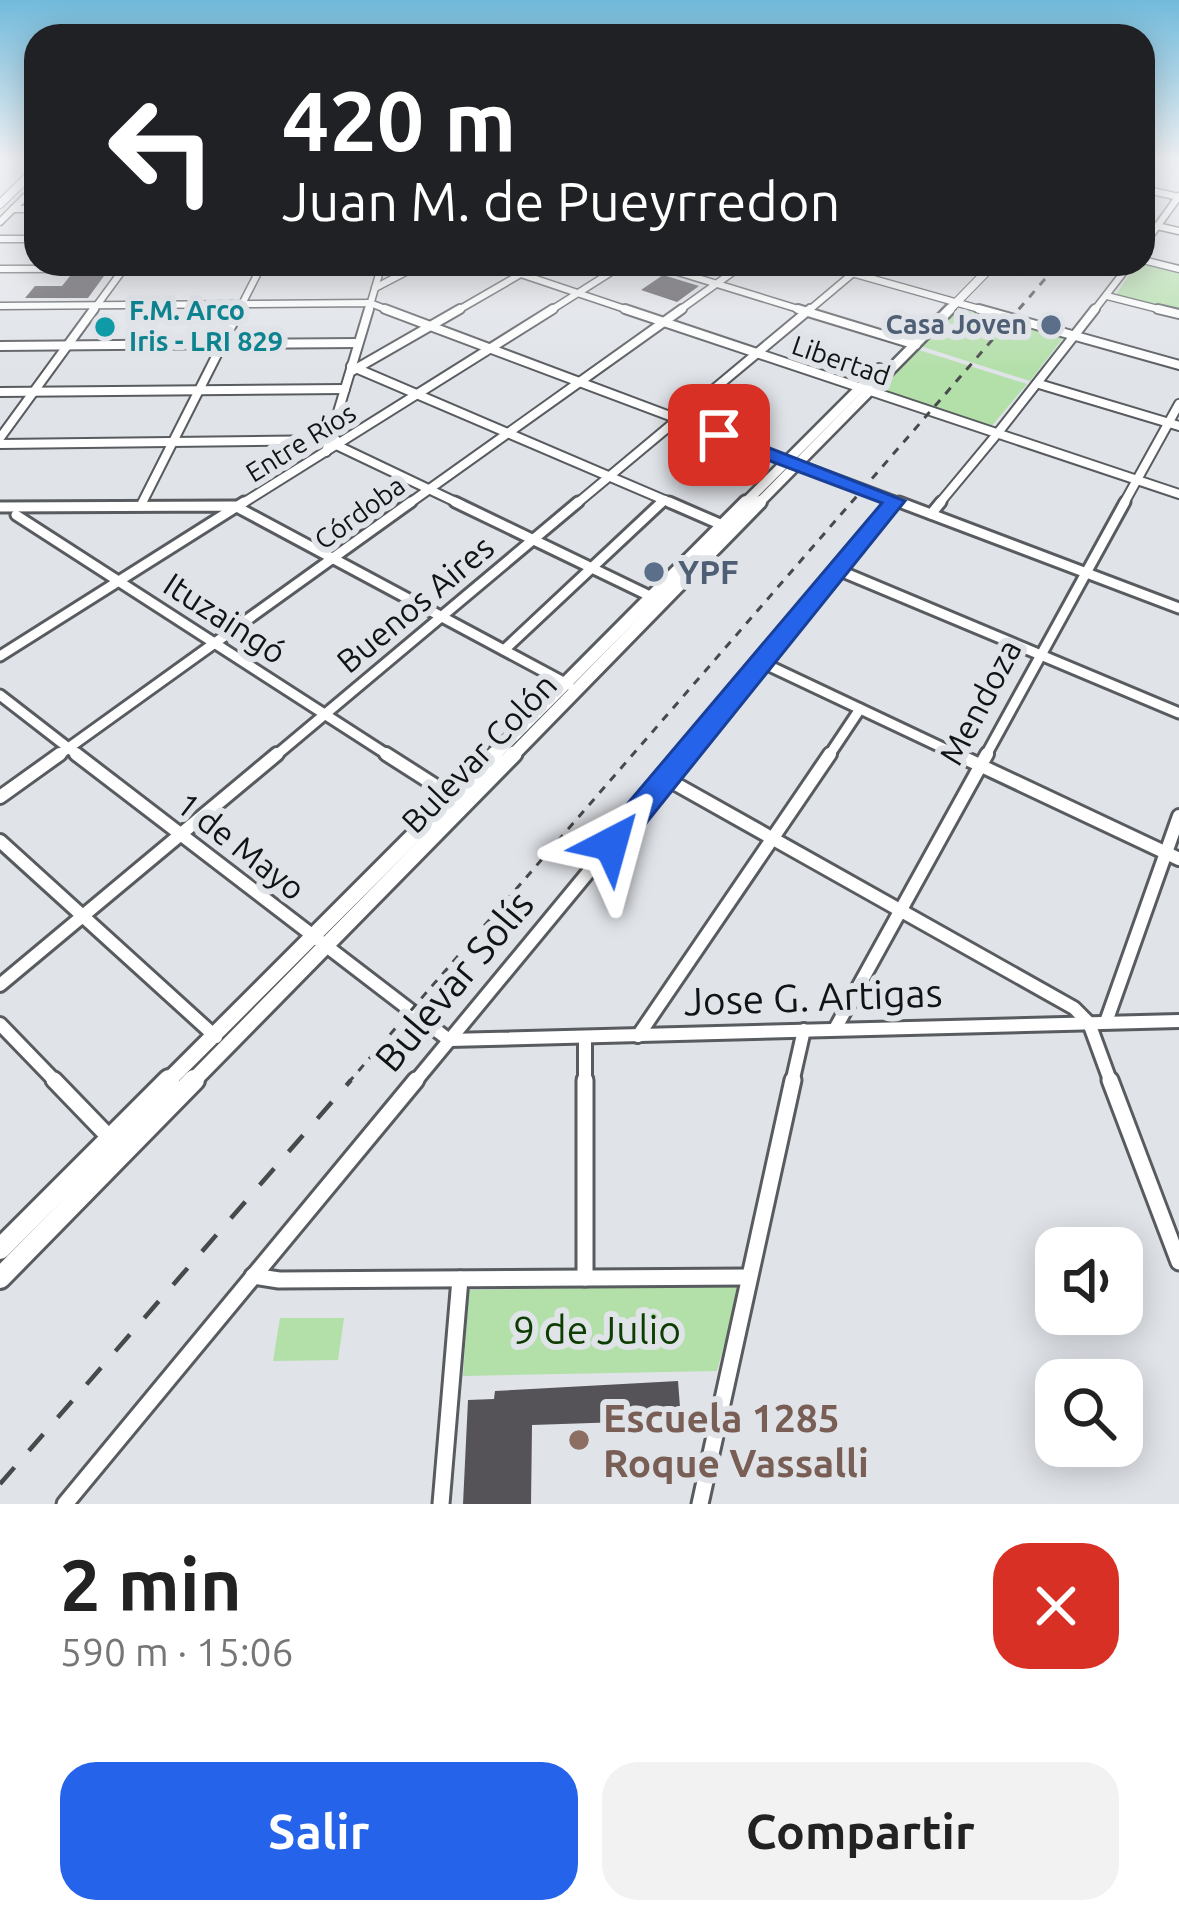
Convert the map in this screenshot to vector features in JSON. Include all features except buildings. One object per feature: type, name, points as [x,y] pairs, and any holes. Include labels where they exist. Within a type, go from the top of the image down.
[{"type":"main road","name":"Bulevar Colón","points":[[0,1278],[326,947],[459,801],[978,276]]},
{"type":"main road","name":"Bulevar Colón","points":[[0,1249],[313,936],[459,801]]},
{"type":"street","points":[[0,441],[118,276]]},
{"type":"street","points":[[141,505],[257,276]]},
{"type":"street","points":[[330,446],[379,276]]},
{"type":"street","points":[[375,288],[398,276]]},
{"type":"street","points":[[352,369],[517,276]]},
{"type":"street","name":"Libertad","points":[[526,276],[1179,494]]},
{"type":"street","name":"Entre Ríos","points":[[0,656],[605,276]]},
{"type":"street","points":[[690,276],[911,343]]},
{"type":"street","name":"Córdoba","points":[[0,797],[727,276]]},
{"type":"street","name":"Buenos Aires","points":[[0,985],[849,276]]},
{"type":"street","points":[[863,276],[1179,365]]},
{"type":"street","points":[[931,514],[1121,276]]},
{"type":"street","points":[[1107,296],[1179,314]]},
{"type":"street","points":[[0,306],[370,304],[1179,608]]},
{"type":"street","points":[[0,346],[358,343]]},
{"type":"street","points":[[352,369],[729,528]]},
{"type":"street","points":[[1039,384],[1174,424]]},
{"type":"street","points":[[0,392],[344,388]]},
{"type":"street","name":"Mendoza","points":[[835,1030],[1083,572],[1174,424],[1179,404]]},
{"type":"street","points":[[0,441],[330,446],[658,600]]},
{"type":"street","points":[[504,650],[664,500]]},
{"type":"street","name":"Bulevar Solís","points":[[65,1504],[895,501]]},
{"type":"street","points":[[0,507],[20,511],[141,505],[238,507],[572,686]]},
{"type":"street","points":[[0,524],[20,511]]},
{"type":"street","name":"Ituzaingó","points":[[20,511],[118,582],[459,801]]},
{"type":"street","points":[[838,570],[1179,712]]},
{"type":"street","points":[[761,662],[1172,856]]},
{"type":"street","name":"1 de Mayo","points":[[0,695],[449,1040]]},
{"type":"street","points":[[638,1036],[860,709]]},
{"type":"street","points":[[665,778],[902,909],[1074,1008],[1089,1022],[1179,1262]]},
{"type":"street","points":[[1106,1022],[1172,856],[1179,816]]},
{"type":"street","points":[[0,841],[226,1048]]},
{"type":"street","name":"Jose G. Artigas","points":[[449,1040],[1179,1022]]},
{"type":"street","points":[[0,1024],[123,1152]]},
{"type":"street","points":[[700,1504],[804,1030]]},
{"type":"street","points":[[585,1038],[585,1278]]},
{"type":"street","points":[[253,1276],[749,1277]]},
{"type":"street","points":[[440,1504],[460,1279]]},
{"type":"green space","points":[[1155,266],[1179,272],[1179,312],[1115,296],[1129,276],[1155,276]]},
{"type":"green space","points":[[958,308],[1063,338],[1030,381],[920,346]]},
{"type":"green space","points":[[916,349],[1027,384],[990,428],[876,390]]},
{"type":"green space","name":"9 de Julio","points":[[740,1285],[717,1371],[463,1376],[469,1290]]},
{"type":"green space","points":[[280,1318],[344,1318],[338,1360],[273,1361]]},
{"type":"railway","points":[[348,1083],[1048,276]]},
{"type":"railway","points":[[0,1484],[351,1080]]},
{"type":"place","name":"Casa Joven","points":[[1051,325]]},
{"type":"place","name":"F.M. Arco Iris - LRI 829","points":[[105,327]]},
{"type":"place","name":"YPF","points":[[654,572]]},
{"type":"place","name":"Escuela 1285 Roque Vassalli","points":[[579,1440]]},
{"type":"route","points":[[611,844],[895,501],[719,435]]}]
